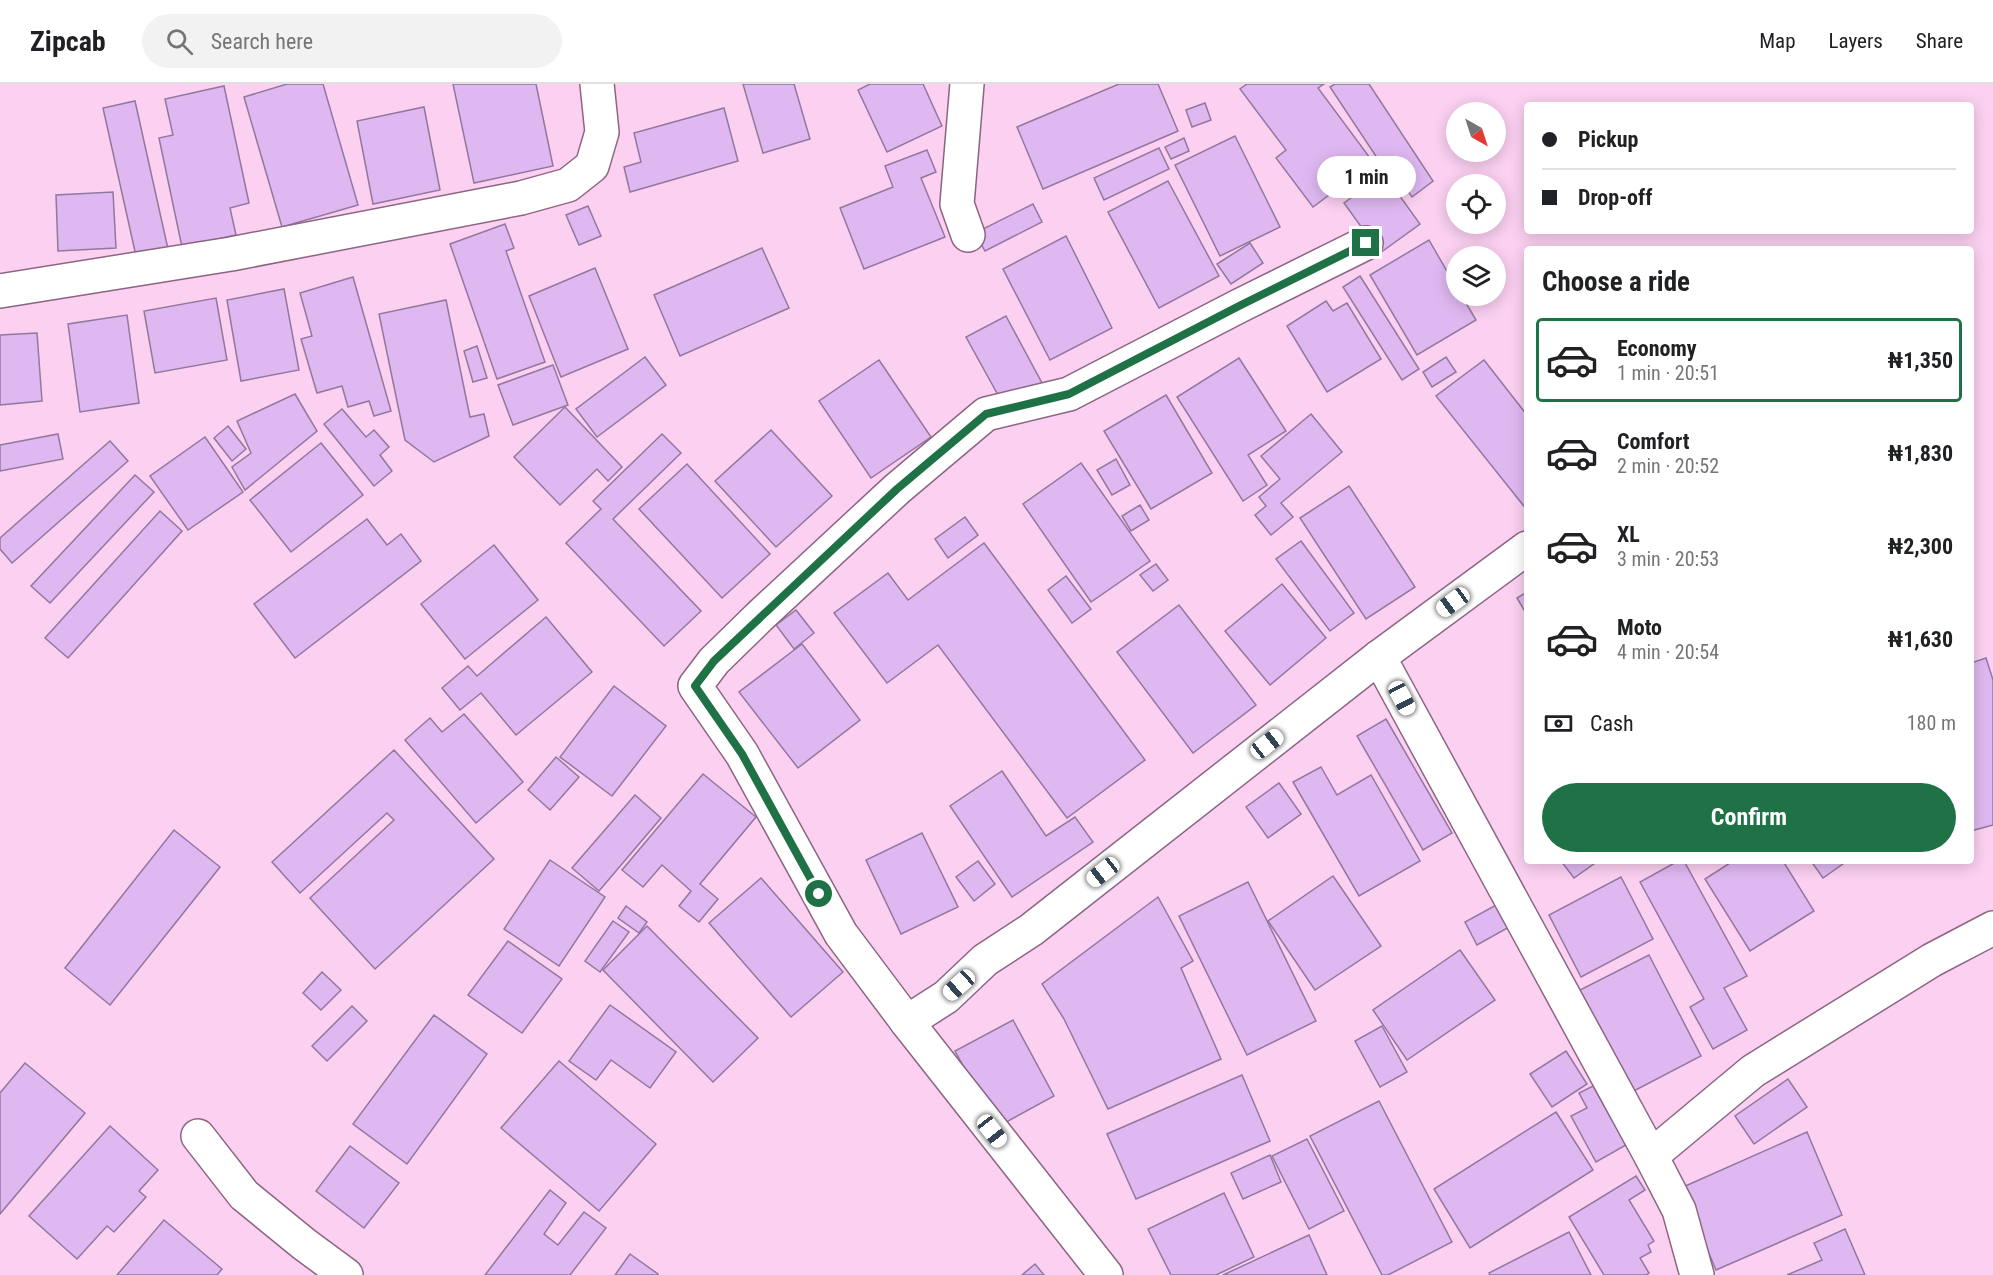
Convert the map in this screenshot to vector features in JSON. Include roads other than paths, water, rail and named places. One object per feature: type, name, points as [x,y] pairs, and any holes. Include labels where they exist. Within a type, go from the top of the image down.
[{"type":"street","points":[[0,291],[242,252],[521,198],[568,185],[592,166],[602,132],[597,84]]},
{"type":"street","points":[[967,84],[957,204],[968,235]]},
{"type":"street","points":[[1106,1275],[907,1022],[841,934],[742,754],[695,686],[714,661],[759,617],[897,489],[986,414],[1069,394],[1366,243]]},
{"type":"street","points":[[907,1022],[946,997],[985,960],[1030,930],[1379,657],[1524,550]]},
{"type":"street","points":[[1379,657],[1679,1210],[1697,1275]]},
{"type":"street","points":[[1651,1156],[1753,1071],[1932,960],[1993,928]]},
{"type":"street","points":[[198,1136],[244,1195],[346,1275]]}]
